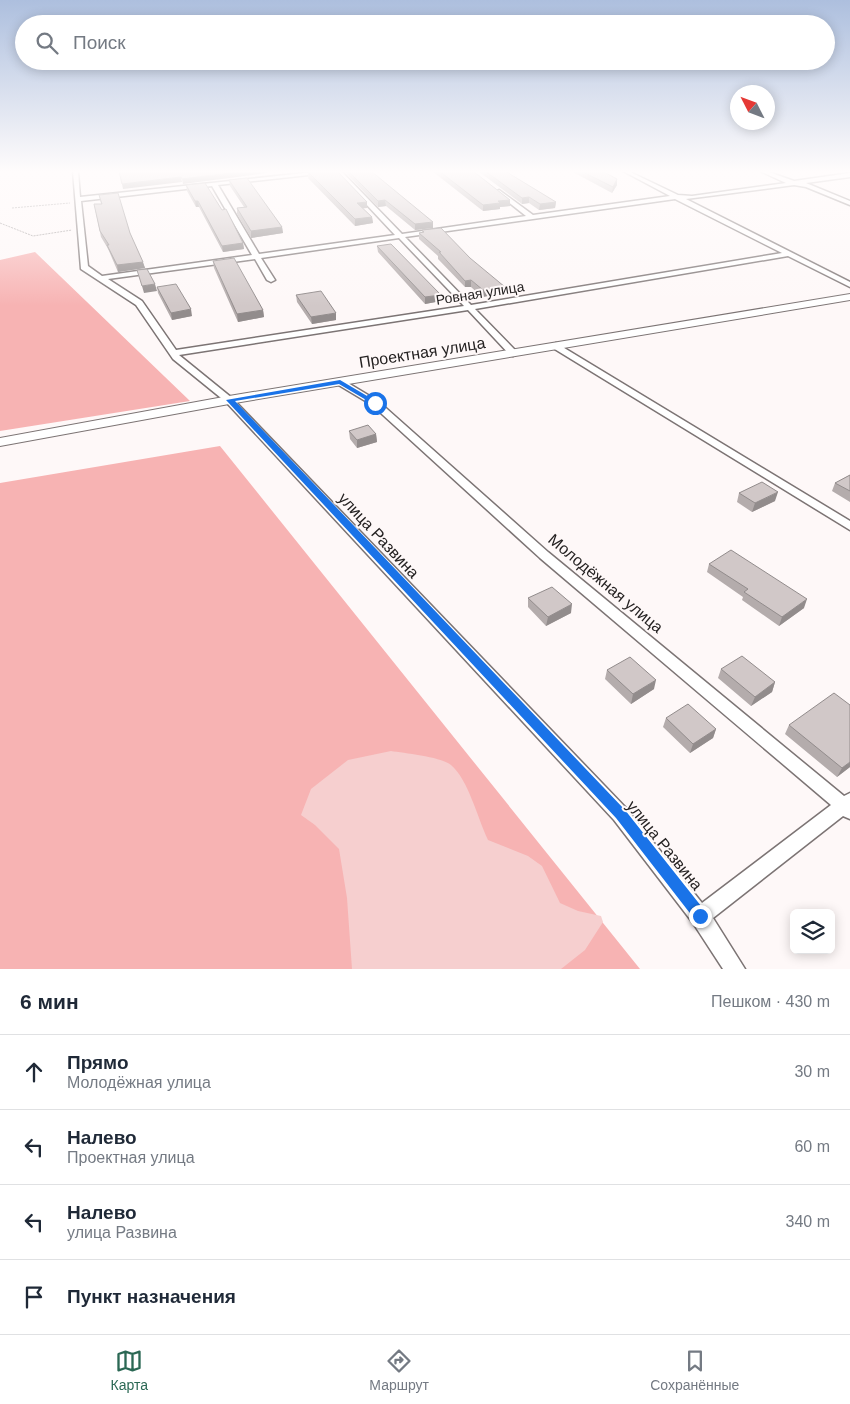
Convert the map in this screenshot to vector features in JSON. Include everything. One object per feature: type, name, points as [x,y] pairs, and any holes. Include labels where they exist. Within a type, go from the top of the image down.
[{"type":"street","name":"улица Развина","points":[[80,216],[84,267],[139,303],[176,358],[230,400],[620,814],[700,916],[735,969]]},
{"type":"street","points":[[233,216],[271,280]]},
{"type":"street","points":[[381,216],[513,353]]},
{"type":"street","points":[[102,278],[537,216]]},
{"type":"street","points":[[714,216],[850,285]]},
{"type":"street","name":"Ровная улица","points":[[173,353],[468,308],[790,254]]},
{"type":"street","name":"Проектная улица","points":[[0,442],[230,400],[850,297]]},
{"type":"street","points":[[556,346],[850,526]]},
{"type":"street","name":"Молодёжная улица","points":[[340,382],[375,403],[544,555],[848,806]]},
{"type":"street","points":[[700,916],[848,806]]},
{"type":"path","points":[[0,223],[33,236],[81,229]]},
{"type":"shaded area","points":[[35,252],[190,401],[0,431],[0,260]]},
{"type":"shaded area","points":[[220,446],[640,969],[0,969],[0,483]]},
{"type":"shaded area","points":[[391,751],[431,758],[451,765],[468,789],[488,840],[528,856],[542,866],[560,903],[578,911],[601,916],[603,922],[585,950],[561,969],[352,969],[347,898],[339,849],[315,825],[301,815],[311,789],[348,760]]},
{"type":"building","points":[[97,216],[125,216],[143,262],[117,265],[107,245],[109,245],[100,231]]},
{"type":"building","points":[[206,216],[230,216],[243,243],[222,246]]},
{"type":"building","points":[[242,216],[274,216],[282,227],[251,231]]},
{"type":"building","points":[[352,216],[372,217],[355,219]]},
{"type":"building","points":[[405,216],[426,216],[433,222],[415,224]]},
{"type":"building","points":[[441,228],[470,258],[505,287],[483,290],[471,280],[465,281],[439,252],[441,252],[419,233],[424,232],[422,230]]},
{"type":"building","points":[[391,244],[441,295],[425,297],[377,246]]},
{"type":"building","points":[[234,258],[263,310],[237,314],[213,261]]},
{"type":"building","points":[[147,269],[155,284],[142,286],[137,270]]},
{"type":"building","points":[[176,284],[191,309],[171,313],[157,287]]},
{"type":"building","points":[[321,291],[336,313],[311,317],[296,295]]},
{"type":"building","points":[[368,425],[376,434],[357,440],[349,431]]},
{"type":"building","points":[[850,475],[850,491],[835,483]]},
{"type":"building","points":[[762,482],[778,492],[755,503],[739,493]]},
{"type":"building","points":[[731,550],[807,599],[782,617],[744,592],[748,589],[709,564]]},
{"type":"building","points":[[552,587],[572,604],[548,617],[528,598]]},
{"type":"building","points":[[742,656],[775,682],[755,697],[721,669]]},
{"type":"building","points":[[630,657],[656,680],[633,694],[607,670]]},
{"type":"building","points":[[834,693],[850,705],[850,762],[842,768],[789,725]]},
{"type":"building","points":[[688,704],[716,729],[693,744],[666,718]]},
{"type":"route","points":[[375,403],[340,382],[230,400],[620,814],[700,916]]}]
